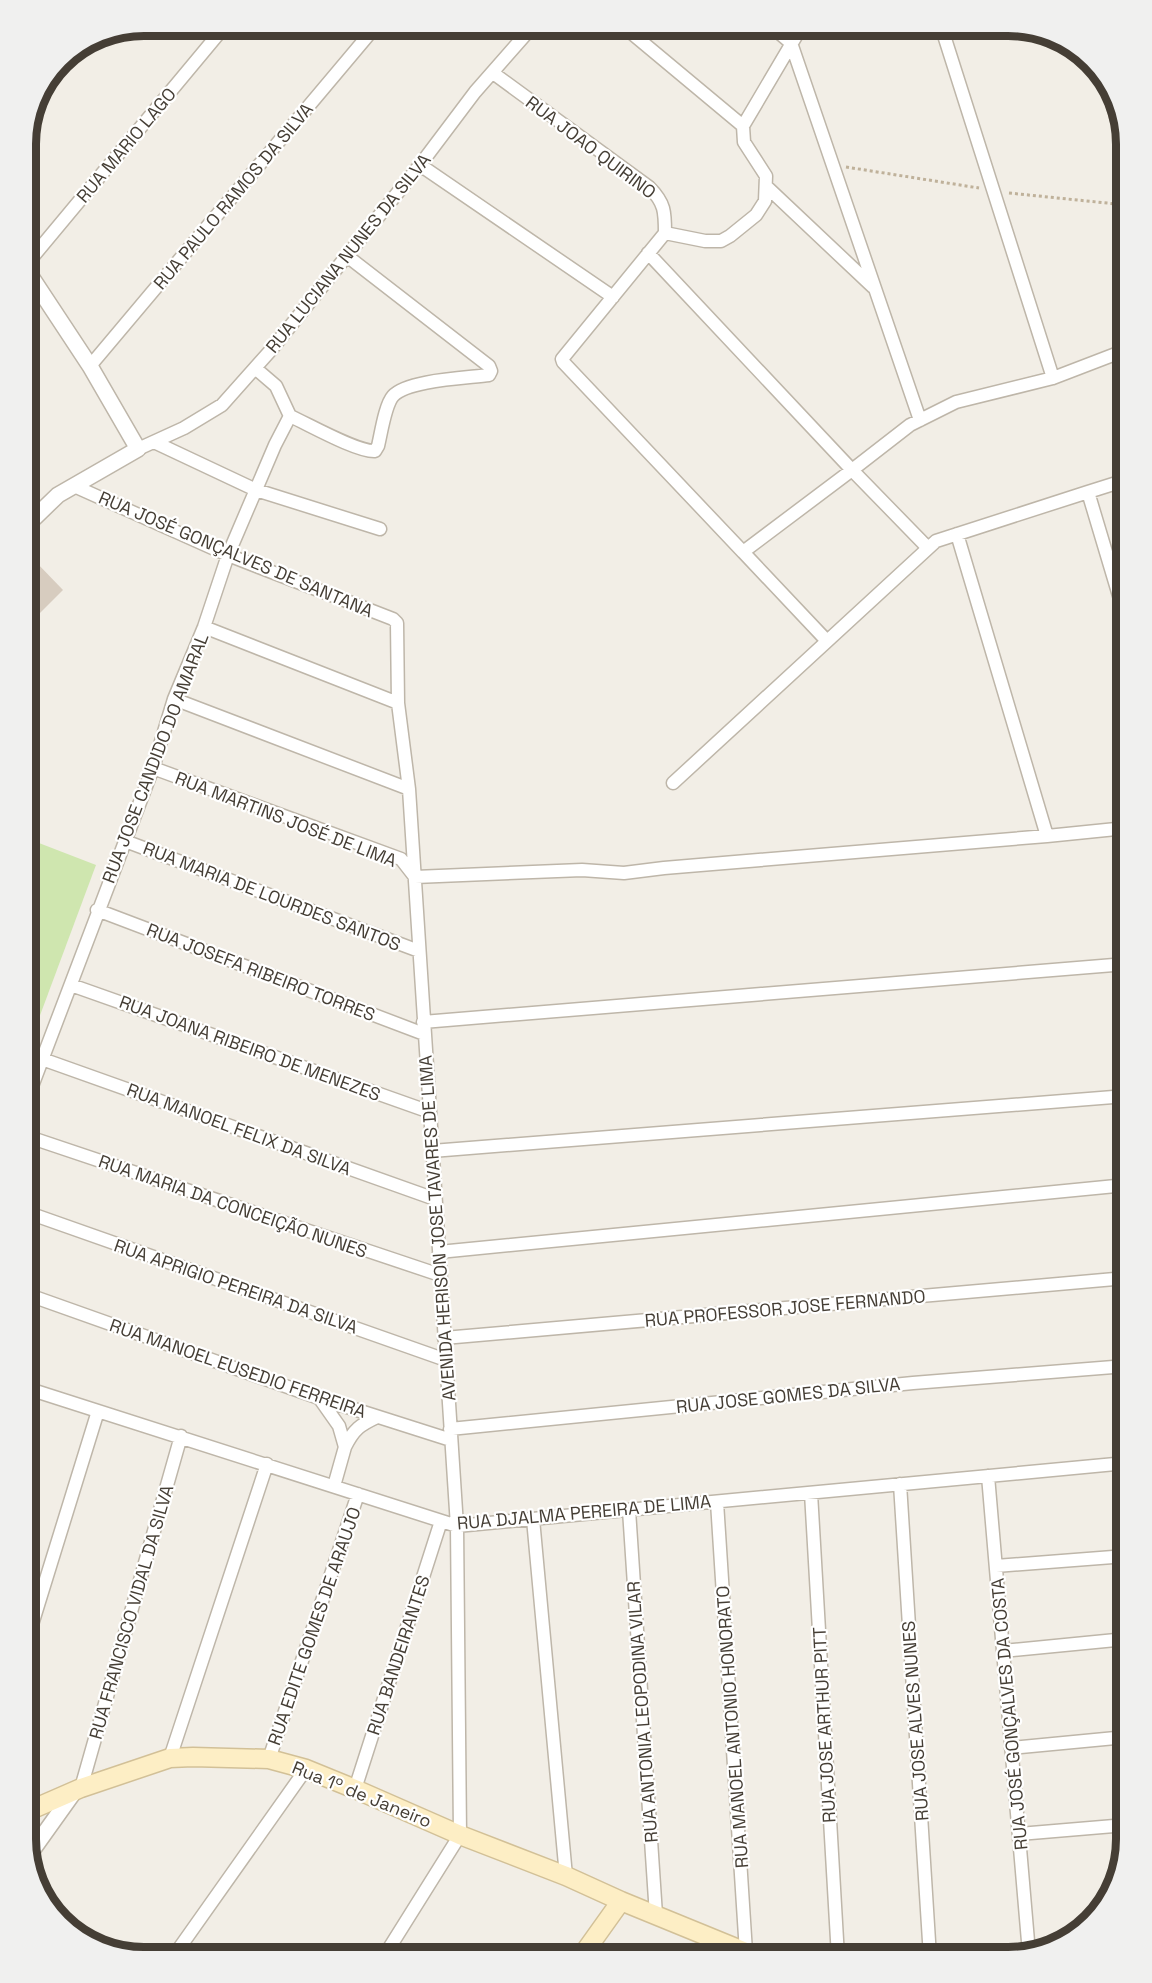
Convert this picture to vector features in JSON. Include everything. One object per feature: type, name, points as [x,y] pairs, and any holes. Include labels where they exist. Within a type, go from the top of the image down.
[{"type":"main road","name":"Rua 1º de Janeiro","points":[[36,1808],[78,1790],[170,1758],[269,1759],[306,1769],[733,1947]]},
{"type":"main road","points":[[588,1947],[621,1901]]},
{"type":"street","name":"RUA MARIO LAGO","points":[[36,255],[217,36]]},
{"type":"street","name":"RUA PAULO RAMOS DA SILVA","points":[[90,366],[368,36]]},
{"type":"street","name":"RUA LUCIANA NUNES DA SILVA","points":[[138,449],[184,428],[222,405],[347,256],[475,92],[525,36]]},
{"type":"street","points":[[635,36],[743,126]]},
{"type":"street","points":[[783,36],[791,43],[920,420]]},
{"type":"street","points":[[796,36],[743,126],[744,142],[766,176],[765,201],[756,215],[721,241],[705,241],[664,233],[562,359],[827,641]]},
{"type":"street","points":[[943,36],[1053,378]]},
{"type":"street","name":"RUA JOAO QUIRINO","points":[[493,74],[659,196],[664,206],[664,233]]},
{"type":"street","points":[[420,165],[613,297]]},
{"type":"street","points":[[767,187],[875,289]]},
{"type":"street","points":[[648,253],[928,548]]},
{"type":"street","points":[[255,368],[276,386],[290,416],[370,451],[375,451],[378,446],[392,398],[402,389],[489,375],[491,371],[489,366],[347,256]]},
{"type":"street","points":[[36,282],[90,366],[138,449],[58,495],[36,514]]},
{"type":"street","points":[[743,552],[910,425],[956,402],[1053,378],[1116,354]]},
{"type":"street","name":"RUA JOSE CANDIDO DO AMARAL","points":[[36,1075],[153,768],[174,699],[204,627],[228,555],[275,445],[290,416]]},
{"type":"street","points":[[154,442],[256,490],[380,529]]},
{"type":"street","points":[[673,783],[936,541],[1116,483]]},
{"type":"street","name":"RUA JOSÉ GONÇALVES DE SANTANA","points":[[74,486],[228,555],[393,619],[397,623]]},
{"type":"street","points":[[1088,492],[1116,586]]},
{"type":"street","points":[[957,534],[1047,837]]},
{"type":"street","name":"AVENIDA HERISON JOSE TAVARES DE LIMA","points":[[397,623],[398,703],[409,789],[457,1526],[460,1834]]},
{"type":"street","points":[[204,627],[398,703]]},
{"type":"street","points":[[174,699],[409,789]]},
{"type":"street","name":"RUA MARTINS JOSÉ DE LIMA","points":[[153,768],[400,859],[415,877]]},
{"type":"street","points":[[415,877],[582,870],[624,873],[1116,829]]},
{"type":"street","name":"RUA MARIA DE LOURDES SANTOS","points":[[125,841],[419,951]]},
{"type":"street","name":"RUA JOSEFA RIBEIRO TORRES","points":[[97,910],[424,1028]]},
{"type":"street","points":[[424,1028],[1116,965]]},
{"type":"street","name":"RUA JOANA RIBEIRO DE MENEZES","points":[[70,985],[430,1112]]},
{"type":"street","name":"RUA MANOEL FELIX DA SILVA","points":[[42,1059],[435,1198]]},
{"type":"street","points":[[432,1152],[1116,1097]]},
{"type":"street","name":"RUA MARIA DA CONCEIÇÃO NUNES","points":[[36,1139],[440,1275]]},
{"type":"street","points":[[439,1252],[1116,1186]]},
{"type":"street","name":"RUA APRIGIO PEREIRA DA SILVA","points":[[36,1216],[446,1360]]},
{"type":"street","name":"RUA PROFESSOR JOSE FERNANDO","points":[[444,1338],[1116,1279]]},
{"type":"street","name":"RUA MANOEL EUSEDIO FERREIRA","points":[[36,1298],[320,1399],[377,1417],[450,1434]]},
{"type":"street","name":"RUA JOSE GOMES DA SILVA","points":[[450,1434],[913,1383],[1116,1367]]},
{"type":"street","name":"RUA DJALMA PEREIRA DE LIMA","points":[[36,1391],[457,1526],[1116,1464]]},
{"type":"street","points":[[320,1399],[339,1426],[345,1447]]},
{"type":"street","points":[[36,1612],[98,1411]]},
{"type":"street","points":[[334,1486],[345,1447],[352,1434],[360,1425],[377,1417]]},
{"type":"street","name":"RUA FRANCISCO VIDAL DA SILVA","points":[[78,1790],[181,1436]]},
{"type":"street","points":[[170,1758],[267,1464]]},
{"type":"street","name":"RUA JOSÉ GONÇALVES DA COSTA","points":[[988,1476],[1028,1945]]},
{"type":"street","name":"RUA JOSE ALVES NUNES","points":[[900,1484],[929,1947]]},
{"type":"street","name":"RUA JOSE ARTHUR PITT","points":[[811,1492],[836,1947]]},
{"type":"street","name":"RUA EDITE GOMES DE ARAUJO","points":[[269,1759],[358,1494]]},
{"type":"street","name":"RUA MANOEL ANTONIO HONORATO","points":[[717,1502],[751,1947]]},
{"type":"street","name":"RUA ANTONIA LEOPODINA VILAR","points":[[629,1510],[656,1915]]},
{"type":"street","points":[[533,1519],[566,1876]]},
{"type":"street","name":"RUA BANDEIRANTES","points":[[355,1789],[441,1521]]},
{"type":"street","points":[[996,1566],[1116,1557]]},
{"type":"street","points":[[1003,1651],[1116,1640]]},
{"type":"street","points":[[1011,1748],[1116,1738]]},
{"type":"street","points":[[180,1947],[306,1769]]},
{"type":"street","points":[[36,1845],[78,1790]]},
{"type":"street","points":[[1019,1834],[1116,1826]]},
{"type":"street","points":[[390,1947],[460,1834]]},
{"type":"green space","points":[[36,842],[96,865],[36,1026]]},
{"type":"building","points":[[36,562],[63,590],[36,617]]}]
